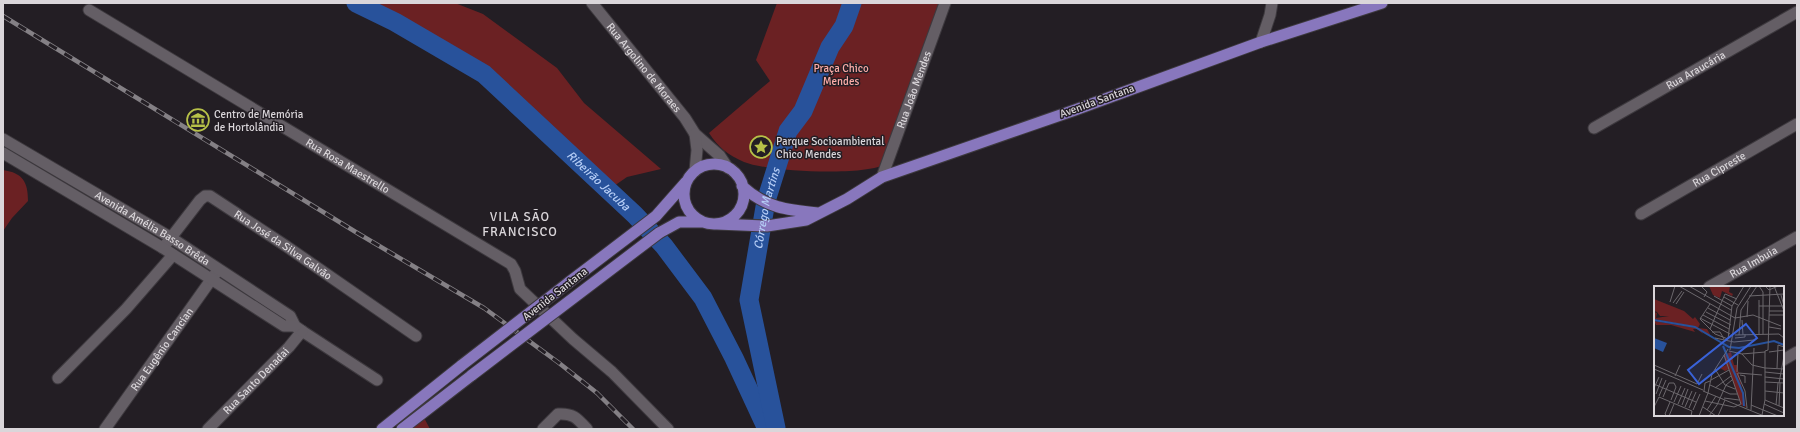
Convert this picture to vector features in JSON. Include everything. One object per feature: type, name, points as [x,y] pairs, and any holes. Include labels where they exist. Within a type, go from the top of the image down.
[{"type":"main road","name":"Avenida Santana","points":[[402,429],[659,233],[679,222],[767,226],[799,222],[811,218],[847,199],[882,177],[1261,42],[1382,3]]},
{"type":"main road","points":[[695,171],[711,165],[728,168],[737,175],[742,186],[742,203],[737,213],[728,220],[717,224]]},
{"type":"main road","name":"Avenida Santana","points":[[382,429],[462,365],[662,211],[695,171]]},
{"type":"main road","points":[[688,180],[684,194],[688,208],[697,219],[704,222]]},
{"type":"main road","points":[[742,186],[759,200],[773,205],[798,211],[818,213]]},
{"type":"street","name":"Rua Argolino de Moraes","points":[[592,3],[685,118],[695,134],[720,156],[728,168]]},
{"type":"street","name":"Rua João Mendes","points":[[882,177],[945,3]]},
{"type":"street","points":[[1261,42],[1270,15],[1272,3]]},
{"type":"street","name":"Rua Rosa Maestrello","points":[[89,10],[511,264],[516,271],[520,289],[572,339],[612,372],[668,429]]},
{"type":"street","name":"Rua Araucária","points":[[1594,128],[1797,12]]},
{"type":"street","points":[[1270,15],[1278,37]]},
{"type":"street","name":"Rua Cipreste","points":[[1640,214],[1797,124]]},
{"type":"street","name":"Rua Argolino de Moraes","points":[[695,134],[697,150],[695,171]]},
{"type":"street","name":"Avenida Amélia Basso Brêda","points":[[3,139],[170,237],[290,316],[298,329]]},
{"type":"street","name":"Avenida Amélia Basso Brêda","points":[[3,153],[163,248],[284,326],[298,329],[377,380]]},
{"type":"street","name":"Rua José da Silva Galvão","points":[[163,248],[200,200],[205,196],[210,196],[286,246],[416,336]]},
{"type":"street","name":"Rua Imbuia","points":[[1711,286],[1797,236]]},
{"type":"street","points":[[58,378],[126,309],[172,255]]},
{"type":"street","name":"Rua Eugênio Cancian","points":[[105,429],[218,270]]},
{"type":"street","name":"Rua Santo Denadai","points":[[208,429],[289,347],[298,329]]},
{"type":"street","points":[[1784,359],[1797,352]]},
{"type":"street","points":[[543,429],[558,414],[568,414],[576,418],[587,429]]},
{"type":"green space","points":[[368,3],[455,3],[483,14],[557,68],[584,103],[661,169],[627,177],[614,186],[484,67],[458,49],[421,28]]},
{"type":"green space","name":"Praça Chico Mendes","points":[[777,3],[942,3],[884,165],[856,171],[836,172],[793,170],[756,165],[744,162],[728,153],[709,133],[770,81],[756,60]]},
{"type":"green space","points":[[3,170],[10,171],[20,176],[27,189],[28,201],[12,218],[3,231]]},
{"type":"green space","points":[[422,414],[430,429],[407,429]]},
{"type":"waterway","name":"Ribeirão Jacuba","points":[[356,3],[395,22],[484,74],[635,215],[664,246],[703,298],[734,358],[767,429]]},
{"type":"waterway","name":"Córrego Martins","points":[[776,428],[749,300],[766,201],[788,131],[803,111],[830,47],[844,26],[852,3]]},
{"type":"railway","points":[[3,16],[359,234],[484,308],[597,393],[633,429]]},
{"type":"place","name":"Centro de Memória de Hortolândia","points":[[198,120]]},
{"type":"place","name":"Parque Socioambiental Chico Mendes","points":[[761,147]]},
{"type":"district","name":"VILA SÃO FRANCISCO","points":[[520,224]]}]
